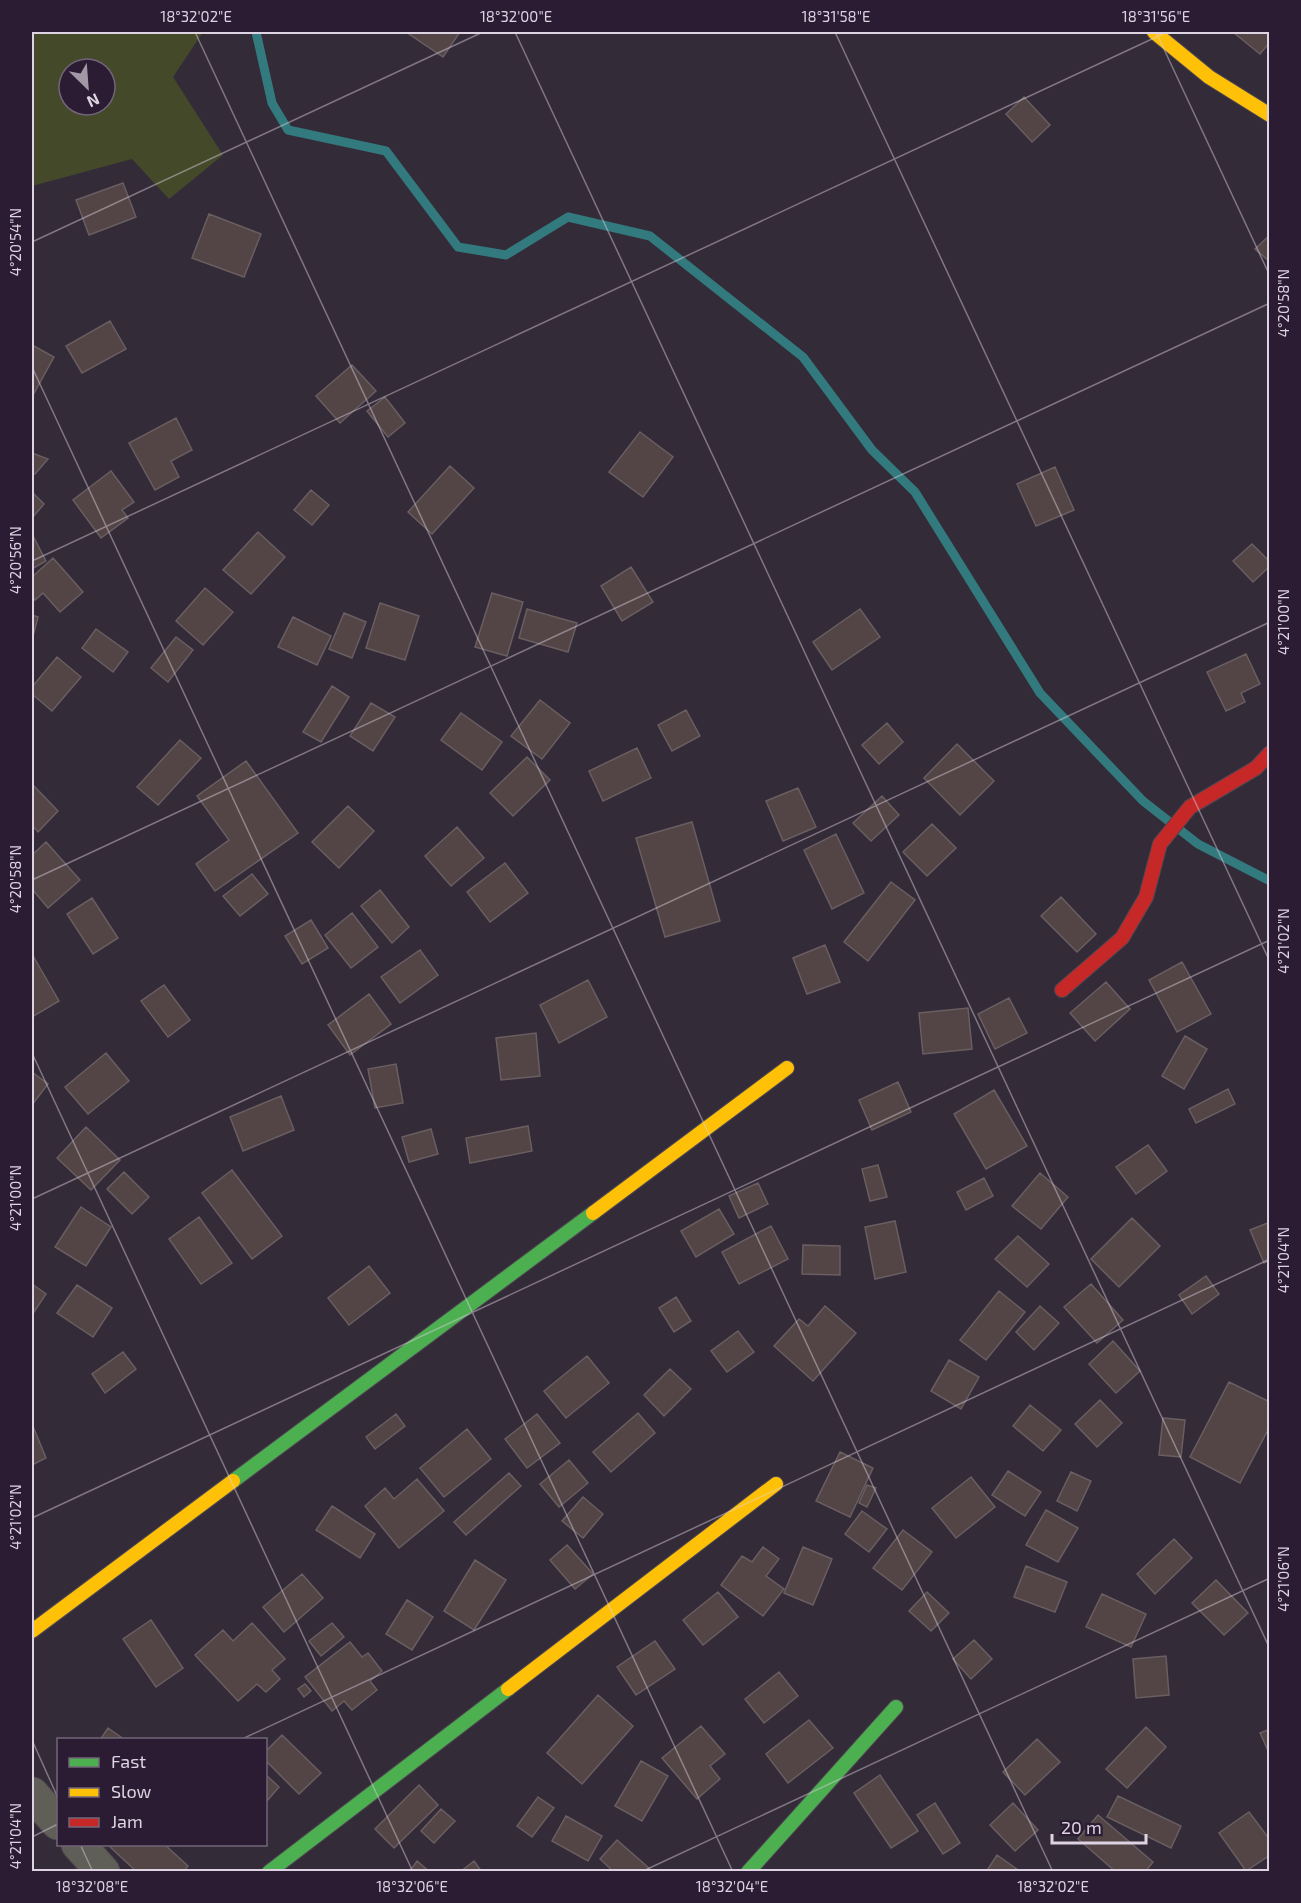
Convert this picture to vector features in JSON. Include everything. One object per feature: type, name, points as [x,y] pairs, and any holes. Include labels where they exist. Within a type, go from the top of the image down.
[{"type":"street","points":[[1154,32],[1178,54],[1269,115]]},
{"type":"street","points":[[1062,990],[1122,938],[1146,897],[1160,844],[1190,807],[1256,768],[1269,753]]},
{"type":"street","points":[[32,1631],[787,1068]]},
{"type":"street","points":[[269,1872],[776,1484]]},
{"type":"street","points":[[747,1872],[896,1707]]},
{"type":"street","points":[[32,1794],[57,1822]]},
{"type":"street","points":[[79,1846],[103,1872]]},
{"type":"green space","points":[[32,32],[203,32],[173,77],[223,155],[169,199],[132,159],[32,186]]},
{"type":"building","points":[[406,32],[460,32],[443,57]]},
{"type":"building","points":[[1233,32],[1270,32],[1270,42],[1260,54]]},
{"type":"building","points":[[1024,97],[1050,125],[1032,142],[1006,114]]},
{"type":"building","points":[[123,183],[136,217],[89,235],[76,200]]},
{"type":"building","points":[[209,214],[261,234],[244,277],[192,258]]},
{"type":"building","points":[[1270,235],[1270,262],[1255,249]]},
{"type":"building","points":[[110,321],[126,349],[82,373],[66,346]]},
{"type":"building","points":[[32,345],[54,357],[32,397]]},
{"type":"building","points":[[352,365],[376,391],[340,423],[316,396]]},
{"type":"building","points":[[385,397],[405,423],[388,437],[367,411]]},
{"type":"building","points":[[176,418],[192,450],[171,461],[179,477],[155,490],[129,443]]},
{"type":"building","points":[[640,432],[673,457],[643,497],[609,472]]},
{"type":"building","points":[[32,453],[48,459],[35,474],[32,473]]},
{"type":"building","points":[[450,466],[474,488],[432,534],[408,512]]},
{"type":"building","points":[[1055,467],[1074,510],[1036,526],[1017,484]]},
{"type":"building","points":[[111,471],[134,502],[122,510],[128,518],[101,538],[73,500]]},
{"type":"building","points":[[311,490],[329,505],[312,525],[294,510]]},
{"type":"building","points":[[32,492],[44,504],[32,518]]},
{"type":"building","points":[[258,532],[285,557],[251,594],[223,570]]},
{"type":"building","points":[[32,534],[46,561],[32,569]]},
{"type":"building","points":[[1252,544],[1270,562],[1270,566],[1253,582],[1233,561]]},
{"type":"building","points":[[53,558],[83,592],[60,612],[43,593],[35,600],[32,595],[32,577]]},
{"type":"building","points":[[631,567],[653,602],[622,621],[601,586]]},
{"type":"building","points":[[205,588],[233,612],[203,645],[176,621]]},
{"type":"building","points":[[492,593],[523,602],[507,656],[475,647]]},
{"type":"building","points":[[380,603],[419,616],[405,660],[366,648]]},
{"type":"building","points":[[527,609],[577,623],[568,652],[519,638]]},
{"type":"building","points":[[860,609],[880,637],[832,670],[813,642]]},
{"type":"building","points":[[344,613],[366,622],[352,658],[329,649]]},
{"type":"building","points":[[32,615],[38,617],[32,640]]},
{"type":"building","points":[[293,617],[331,636],[317,665],[278,647]]},
{"type":"building","points":[[96,629],[128,652],[113,672],[82,648]]},
{"type":"building","points":[[176,637],[193,650],[168,682],[151,668]]},
{"type":"building","points":[[1246,654],[1260,684],[1241,693],[1245,702],[1226,711],[1207,672]]},
{"type":"building","points":[[57,657],[81,677],[52,711],[32,694],[32,687]]},
{"type":"building","points":[[332,686],[349,697],[321,742],[303,732]]},
{"type":"building","points":[[540,700],[570,723],[542,759],[511,736]]},
{"type":"building","points":[[371,703],[395,717],[373,751],[350,736]]},
{"type":"building","points":[[686,710],[700,736],[672,751],[658,725]]},
{"type":"building","points":[[461,713],[502,742],[482,770],[441,740]]},
{"type":"building","points":[[887,723],[903,742],[879,764],[862,745]]},
{"type":"building","points":[[180,740],[201,758],[158,805],[137,787]]},
{"type":"building","points":[[957,744],[994,781],[960,815],[924,778]]},
{"type":"building","points":[[637,748],[651,778],[603,801],[589,771]]},
{"type":"building","points":[[527,757],[550,780],[513,816],[490,793]]},
{"type":"building","points":[[246,761],[298,833],[215,891],[196,864],[229,840],[197,796]]},
{"type":"building","points":[[32,784],[58,811],[38,832],[32,825]]},
{"type":"building","points":[[798,788],[816,827],[783,841],[766,801]]},
{"type":"building","points":[[882,796],[899,815],[871,841],[853,823]]},
{"type":"building","points":[[348,806],[374,831],[339,868],[312,842]]},
{"type":"building","points":[[692,822],[720,921],[665,937],[636,838]]},
{"type":"building","points":[[932,824],[956,848],[927,876],[903,852]]},
{"type":"building","points":[[457,827],[484,858],[451,886],[425,856]]},
{"type":"building","points":[[836,834],[864,893],[832,909],[804,850]]},
{"type":"building","points":[[46,842],[80,880],[48,908],[32,889],[32,855]]},
{"type":"building","points":[[505,863],[528,893],[490,922],[467,892]]},
{"type":"building","points":[[252,874],[268,894],[240,916],[223,896]]},
{"type":"building","points":[[891,882],[915,900],[868,961],[844,942]]},
{"type":"building","points":[[380,890],[409,927],[392,943],[361,906]]},
{"type":"building","points":[[1061,897],[1096,934],[1077,952],[1041,916]]},
{"type":"building","points":[[92,898],[118,938],[93,954],[67,914]]},
{"type":"building","points":[[352,913],[378,947],[351,968],[325,935]]},
{"type":"building","points":[[311,920],[328,948],[302,964],[285,936]]},
{"type":"building","points":[[825,945],[840,982],[807,994],[793,958]]},
{"type":"building","points":[[420,950],[438,975],[400,1003],[381,977]]},
{"type":"building","points":[[32,954],[59,1001],[32,1017]]},
{"type":"building","points":[[1182,962],[1211,1014],[1177,1032],[1149,980]]},
{"type":"building","points":[[588,980],[607,1017],[559,1043],[540,1005]]},
{"type":"building","points":[[1106,982],[1130,1009],[1095,1041],[1070,1013]]},
{"type":"building","points":[[164,985],[190,1020],[168,1037],[141,1001]]},
{"type":"building","points":[[369,994],[391,1024],[350,1055],[328,1025]]},
{"type":"building","points":[[1009,998],[1027,1033],[995,1049],[978,1014]]},
{"type":"building","points":[[968,1008],[972,1049],[923,1054],[919,1013]]},
{"type":"building","points":[[536,1033],[540,1076],[501,1080],[496,1038]]},
{"type":"building","points":[[1185,1036],[1207,1049],[1184,1089],[1162,1076]]},
{"type":"building","points":[[106,1053],[129,1081],[88,1114],[65,1087]]},
{"type":"building","points":[[396,1064],[403,1103],[375,1108],[368,1069]]},
{"type":"building","points":[[32,1072],[48,1084],[32,1105]]},
{"type":"building","points":[[898,1082],[911,1112],[872,1130],[859,1100]]},
{"type":"building","points":[[1228,1089],[1235,1104],[1196,1123],[1189,1109]]},
{"type":"building","points":[[994,1090],[1027,1146],[986,1169],[954,1114]]},
{"type":"building","points":[[281,1096],[294,1130],[243,1151],[230,1117]]},
{"type":"building","points":[[528,1126],[532,1151],[470,1163],[466,1138]]},
{"type":"building","points":[[86,1127],[120,1160],[91,1190],[57,1158]]},
{"type":"building","points":[[431,1129],[438,1154],[409,1162],[402,1137]]},
{"type":"building","points":[[1148,1145],[1167,1171],[1136,1194],[1116,1167]]},
{"type":"building","points":[[878,1165],[887,1197],[870,1201],[862,1169]]},
{"type":"building","points":[[232,1170],[282,1236],[252,1259],[202,1193]]},
{"type":"building","points":[[124,1172],[149,1197],[132,1214],[107,1189]]},
{"type":"building","points":[[1040,1173],[1068,1197],[1041,1229],[1012,1206]]},
{"type":"building","points":[[984,1178],[993,1196],[966,1210],[957,1192]]},
{"type":"building","points":[[758,1183],[768,1204],[739,1218],[729,1196]]},
{"type":"building","points":[[81,1207],[111,1227],[86,1266],[55,1247]]},
{"type":"building","points":[[719,1209],[734,1234],[696,1257],[681,1231]]},
{"type":"building","points":[[199,1217],[232,1263],[201,1284],[169,1239]]},
{"type":"building","points":[[1132,1218],[1160,1246],[1119,1287],[1091,1259]]},
{"type":"building","points":[[895,1221],[906,1272],[875,1279],[865,1227]]},
{"type":"building","points":[[1270,1222],[1270,1260],[1264,1263],[1250,1230]]},
{"type":"building","points":[[771,1226],[788,1259],[739,1284],[722,1252]]},
{"type":"building","points":[[1018,1236],[1049,1264],[1027,1287],[995,1259]]},
{"type":"building","points":[[803,1245],[840,1246],[840,1275],[802,1274]]},
{"type":"building","points":[[369,1266],[390,1293],[349,1325],[328,1298]]},
{"type":"building","points":[[1206,1276],[1219,1294],[1192,1314],[1179,1295]]},
{"type":"building","points":[[32,1284],[46,1294],[32,1315]]},
{"type":"building","points":[[1091,1284],[1123,1320],[1097,1343],[1064,1307]]},
{"type":"building","points":[[77,1285],[112,1308],[93,1337],[57,1313]]},
{"type":"building","points":[[999,1291],[1025,1312],[986,1360],[960,1340]]},
{"type":"building","points":[[676,1297],[691,1321],[674,1332],[659,1308]]},
{"type":"building","points":[[825,1306],[856,1333],[813,1381],[774,1346],[799,1319],[808,1326]]},
{"type":"building","points":[[1040,1306],[1059,1323],[1034,1350],[1016,1332]]},
{"type":"building","points":[[738,1331],[754,1352],[727,1372],[711,1351]]},
{"type":"building","points":[[1113,1341],[1140,1371],[1116,1393],[1089,1364]]},
{"type":"building","points":[[123,1352],[136,1369],[105,1393],[92,1374]]},
{"type":"building","points":[[587,1356],[609,1383],[566,1418],[544,1391]]},
{"type":"building","points":[[949,1360],[979,1377],[961,1409],[931,1391]]},
{"type":"building","points":[[670,1369],[691,1389],[664,1416],[644,1395]]},
{"type":"building","points":[[1229,1382],[1270,1402],[1270,1426],[1240,1483],[1190,1457]]},
{"type":"building","points":[[1100,1400],[1122,1423],[1097,1447],[1075,1424]]},
{"type":"building","points":[[1030,1405],[1061,1430],[1043,1451],[1013,1426]]},
{"type":"building","points":[[638,1413],[655,1433],[611,1472],[593,1452]]},
{"type":"building","points":[[396,1414],[405,1426],[375,1449],[366,1437]]},
{"type":"building","points":[[537,1414],[560,1443],[527,1468],[505,1439]]},
{"type":"building","points":[[1163,1418],[1185,1420],[1181,1457],[1159,1455]]},
{"type":"building","points":[[32,1424],[46,1458],[32,1465]]},
{"type":"building","points":[[467,1429],[491,1459],[444,1497],[420,1468]]},
{"type":"building","points":[[840,1452],[873,1468],[850,1517],[816,1501]]},
{"type":"building","points":[[569,1460],[588,1483],[559,1507],[540,1484]]},
{"type":"building","points":[[1008,1471],[1041,1492],[1025,1516],[992,1495]]},
{"type":"building","points":[[1071,1472],[1091,1481],[1077,1511],[1057,1501]]},
{"type":"building","points":[[509,1473],[521,1486],[466,1535],[454,1522]]},
{"type":"building","points":[[971,1477],[995,1507],[956,1538],[932,1508]]},
{"type":"building","points":[[417,1479],[444,1511],[399,1548],[365,1506],[385,1488],[394,1499]]},
{"type":"building","points":[[867,1485],[876,1488],[867,1507],[859,1503]]},
{"type":"building","points":[[583,1497],[603,1514],[583,1538],[562,1521]]},
{"type":"building","points":[[332,1506],[375,1534],[360,1558],[316,1530]]},
{"type":"building","points":[[1046,1510],[1078,1528],[1058,1562],[1026,1545]]},
{"type":"building","points":[[862,1511],[887,1529],[869,1552],[845,1534]]},
{"type":"building","points":[[903,1530],[932,1552],[902,1590],[873,1568]]},
{"type":"building","points":[[1174,1539],[1192,1558],[1155,1594],[1137,1574]]},
{"type":"building","points":[[567,1545],[593,1574],[575,1589],[550,1560]]},
{"type":"building","points":[[763,1547],[779,1559],[766,1576],[784,1589],[763,1616],[721,1585],[742,1556],[752,1562]]},
{"type":"building","points":[[803,1547],[832,1559],[813,1605],[784,1593]]},
{"type":"building","points":[[475,1560],[506,1580],[474,1630],[444,1611]]},
{"type":"building","points":[[1026,1566],[1067,1582],[1055,1612],[1014,1597]]},
{"type":"building","points":[[302,1574],[323,1598],[284,1632],[263,1607]]},
{"type":"building","points":[[1216,1580],[1248,1613],[1224,1635],[1192,1603]]},
{"type":"building","points":[[718,1592],[738,1617],[703,1645],[683,1620]]},
{"type":"building","points":[[927,1592],[949,1613],[931,1631],[909,1611]]},
{"type":"building","points":[[1102,1594],[1146,1614],[1131,1647],[1086,1627]]},
{"type":"building","points":[[407,1600],[433,1617],[412,1650],[386,1634]]},
{"type":"building","points":[[151,1620],[183,1668],[156,1687],[123,1639]]},
{"type":"building","points":[[252,1623],[285,1659],[272,1670],[280,1679],[266,1692],[257,1684],[238,1701],[195,1655],[223,1630],[233,1641]]},
{"type":"building","points":[[332,1623],[344,1637],[321,1656],[309,1641]]},
{"type":"building","points":[[974,1640],[992,1659],[971,1679],[953,1659]]},
{"type":"building","points":[[655,1641],[675,1669],[636,1695],[617,1667]]},
{"type":"building","points":[[350,1642],[362,1657],[368,1653],[382,1671],[370,1681],[377,1690],[352,1710],[344,1701],[332,1711],[305,1677]]},
{"type":"building","points":[[1166,1656],[1169,1695],[1136,1698],[1133,1659]]},
{"type":"building","points":[[779,1672],[798,1696],[764,1723],[745,1699]]},
{"type":"building","points":[[305,1684],[311,1691],[304,1697],[298,1689]]},
{"type":"building","points":[[598,1695],[633,1726],[582,1784],[547,1753]]},
{"type":"building","points":[[809,1720],[833,1748],[788,1783],[766,1754]]},
{"type":"building","points":[[701,1726],[725,1754],[710,1766],[720,1779],[697,1799],[662,1758]]},
{"type":"building","points":[[1146,1727],[1166,1747],[1127,1788],[1106,1769]]},
{"type":"building","points":[[108,1728],[122,1738],[101,1738]]},
{"type":"building","points":[[1270,1729],[1270,1755],[1260,1733]]},
{"type":"building","points":[[282,1735],[321,1773],[299,1794],[267,1762],[267,1750]]},
{"type":"building","points":[[1037,1739],[1060,1762],[1025,1795],[1003,1772]]},
{"type":"building","points":[[641,1761],[668,1776],[642,1821],[615,1806]]},
{"type":"building","points":[[880,1775],[918,1831],[891,1848],[854,1793]]},
{"type":"building","points":[[267,1776],[279,1787],[267,1801]]},
{"type":"building","points":[[419,1785],[438,1805],[394,1848],[375,1829]]},
{"type":"building","points":[[1118,1796],[1181,1826],[1171,1848],[1107,1817]]},
{"type":"building","points":[[538,1797],[554,1808],[532,1837],[517,1826]]},
{"type":"building","points":[[935,1803],[960,1843],[943,1854],[917,1815]]},
{"type":"building","points":[[1013,1803],[1038,1830],[1015,1851],[990,1825]]},
{"type":"building","points":[[441,1809],[455,1821],[434,1843],[421,1831]]},
{"type":"building","points":[[1249,1812],[1270,1840],[1270,1855],[1246,1871],[1219,1833]]},
{"type":"building","points":[[1098,1815],[1153,1862],[1145,1872],[1116,1872],[1078,1839]]},
{"type":"building","points":[[566,1816],[602,1836],[588,1861],[552,1841]]},
{"type":"building","points":[[617,1840],[651,1870],[650,1872],[614,1872],[600,1859]]},
{"type":"building","points":[[109,1846],[166,1846],[188,1866],[183,1872],[137,1872]]},
{"type":"building","points":[[997,1855],[1021,1872],[986,1872]]},
{"type":"building","points":[[417,1861],[430,1872],[409,1872]]},
{"type":"building","points":[[474,1861],[482,1872],[460,1872]]},
{"type":"waterway","points":[[256,32],[272,103],[288,130],[386,151],[458,247],[506,255],[568,217],[650,236],[803,357],[872,450],[915,492],[1040,693],[1143,801],[1198,844],[1270,881]]},
{"type":"traffic: fast","points":[[233,1481],[593,1213]]},
{"type":"traffic: fast","points":[[269,1872],[508,1689]]},
{"type":"traffic: fast","points":[[748,1872],[896,1707]]},
{"type":"traffic: slow","points":[[1154,32],[1209,77],[1270,115]]},
{"type":"traffic: slow","points":[[593,1213],[787,1068]]},
{"type":"traffic: slow","points":[[32,1631],[233,1481]]},
{"type":"traffic: slow","points":[[508,1689],[776,1484]]},
{"type":"traffic: jam","points":[[1062,990],[1122,938],[1146,897],[1160,844],[1190,807],[1256,768],[1270,753]]}]
